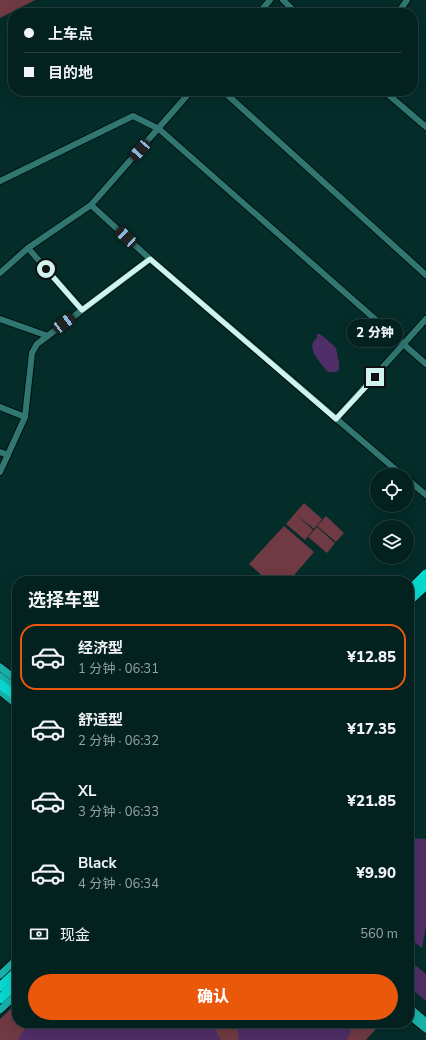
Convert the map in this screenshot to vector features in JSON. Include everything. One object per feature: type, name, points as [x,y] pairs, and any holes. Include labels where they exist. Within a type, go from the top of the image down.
[{"type":"highway","points":[[414,586],[426,574]]},
{"type":"highway","points":[[414,596],[426,585]]},
{"type":"highway","points":[[0,684],[12,693]]},
{"type":"highway","points":[[0,987],[12,976]]},
{"type":"highway","points":[[0,999],[12,987]]},
{"type":"main road","points":[[414,580],[426,568]]},
{"type":"main road","points":[[414,602],[426,591]]},
{"type":"main road","points":[[0,667],[12,676]]},
{"type":"main road","points":[[0,676],[12,685]]},
{"type":"main road","points":[[0,691],[12,701]]},
{"type":"main road","points":[[0,975],[12,964]]},
{"type":"main road","points":[[0,1010],[12,999]]},
{"type":"main road","points":[[414,1011],[426,1022]]},
{"type":"main road","points":[[414,1018],[426,1029]]},
{"type":"street","points":[[263,8],[270,0]]},
{"type":"street","points":[[283,0],[291,8]]},
{"type":"street","points":[[0,273],[28,248],[91,205],[188,96]]},
{"type":"street","points":[[229,96],[426,275]]},
{"type":"street","points":[[390,96],[426,127]]},
{"type":"street","points":[[0,181],[133,116],[159,128],[426,364]]},
{"type":"street","points":[[91,205],[150,259],[394,468]]},
{"type":"street","points":[[28,248],[82,310]]},
{"type":"street","points":[[0,472],[25,416],[32,353],[37,344],[150,259]]},
{"type":"street","points":[[0,319],[48,336]]},
{"type":"street","points":[[336,419],[426,320]]},
{"type":"street","points":[[0,408],[25,416]]},
{"type":"street","points":[[0,452],[8,455]]},
{"type":"street","points":[[414,485],[426,495]]},
{"type":"shaded area","points":[[0,0],[35,0],[19,8],[8,8],[8,14],[0,18]]},
{"type":"shaded area","points":[[317,334],[320,334],[336,348],[339,370],[336,372],[328,372],[315,355],[312,346],[313,341],[317,338]]},
{"type":"shaded area","points":[[304,503],[322,519],[314,529],[297,515],[313,530],[305,540],[286,524]]},
{"type":"shaded area","points":[[326,516],[344,533],[336,542],[317,526]]},
{"type":"shaded area","points":[[284,526],[314,552],[293,576],[262,576],[249,564]]},
{"type":"shaded area","points":[[317,527],[335,543],[327,553],[308,537]]},
{"type":"shaded area","points":[[414,838],[426,839],[426,926],[422,948],[414,942]]},
{"type":"shaded area","points":[[414,964],[426,974],[426,1001],[414,991]]},
{"type":"shaded area","points":[[12,1008],[12,1028],[377,1028],[366,1040],[0,1040],[0,1019]]},
{"type":"shaded area","points":[[25,1028],[216,1028],[221,1040],[18,1040]]},
{"type":"shaded area","points":[[237,1028],[350,1028],[351,1032],[346,1040],[239,1040]]},
{"type":"route","points":[[46,269],[82,310],[150,259],[336,419],[375,377]]}]
